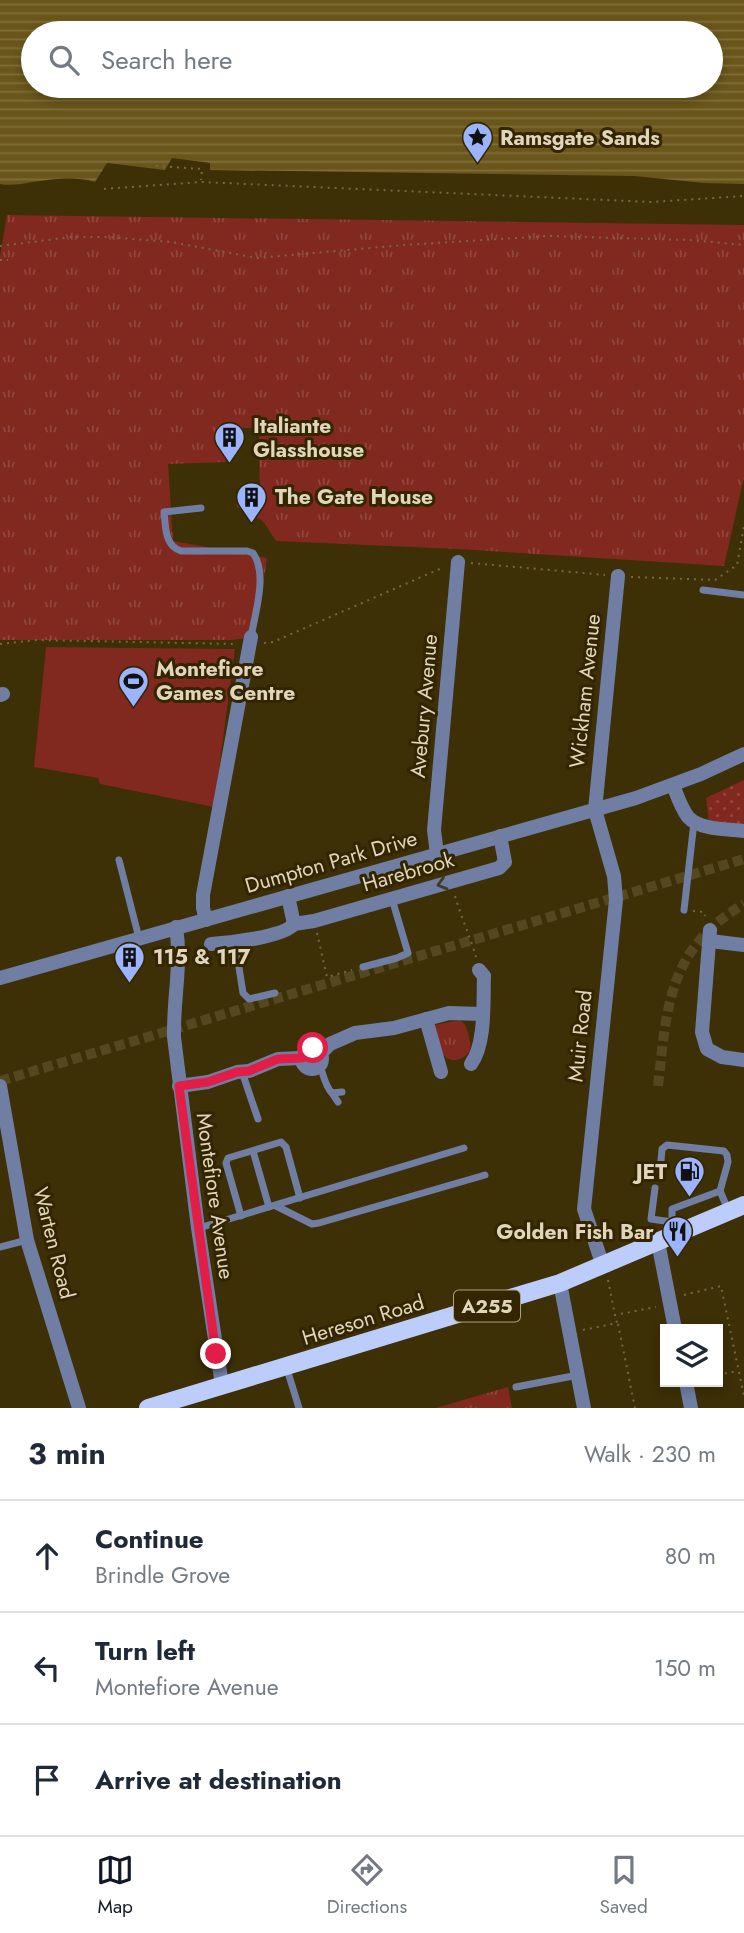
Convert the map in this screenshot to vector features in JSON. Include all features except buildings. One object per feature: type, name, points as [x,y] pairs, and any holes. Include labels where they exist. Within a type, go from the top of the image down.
[{"type":"main road","name":"Hereson Road","points":[[153,1407],[560,1283],[603,1266],[667,1233],[736,1209]]},
{"type":"street","name":"Avebury Avenue","points":[[437,854],[434,830],[458,562]]},
{"type":"street","name":"Wickham Avenue","points":[[595,810],[618,576]]},
{"type":"street","points":[[206,920],[203,895],[250,641]]},
{"type":"street","name":"Dumpton Park Drive","points":[[0,978],[595,810],[673,785],[744,754]]},
{"type":"street","points":[[673,785],[685,811],[694,822],[744,831]]},
{"type":"street","name":"Muir Road","points":[[595,810],[614,876],[616,900],[584,1209],[603,1266]]},
{"type":"street","name":"Harebrook","points":[[211,944],[235,942],[290,929],[294,924],[314,921],[503,866],[505,858],[500,836]]},
{"type":"street","points":[[288,896],[294,924]]},
{"type":"street","name":"Montefiore Avenue","points":[[177,928],[179,954],[174,1024],[179,1086],[222,1385]]},
{"type":"street","points":[[744,945],[710,936],[702,1032],[707,1049],[722,1057],[744,1060]]},
{"type":"street","points":[[471,1064],[481,1044],[484,975],[479,970]]},
{"type":"street","points":[[179,1086],[208,1082],[278,1059],[302,1058],[304,1065],[310,1069],[330,1045],[355,1033],[394,1028],[449,1013],[482,1014]]},
{"type":"street","points":[[426,1019],[441,1072]]},
{"type":"street","name":"Warten Road","points":[[0,1086],[27,1240],[79,1408]]},
{"type":"street","points":[[667,1233],[670,1301],[674,1324]]},
{"type":"street","points":[[560,1283],[584,1408]]},
{"type":"street","points":[[687,1387],[691,1408]]},
{"type":"lane","points":[[201,508],[164,512],[168,542],[181,551],[247,551],[253,554],[260,566],[260,578],[250,641]]},
{"type":"lane","points":[[703,590],[744,595]]},
{"type":"lane","points":[[684,910],[694,822]]},
{"type":"lane","points":[[119,860],[139,938]]},
{"type":"lane","points":[[363,967],[408,953],[392,899]]},
{"type":"lane","points":[[235,942],[243,993],[249,999],[275,993]]},
{"type":"lane","points":[[320,1059],[328,1090],[338,1102]]},
{"type":"lane","points":[[242,1072],[258,1119]]},
{"type":"lane","points":[[332,1093],[342,1092]]},
{"type":"lane","points":[[241,1216],[226,1163],[228,1158],[281,1142],[286,1147],[300,1198]]},
{"type":"lane","points":[[660,1172],[662,1149],[667,1145],[724,1152],[728,1162],[720,1191]]},
{"type":"lane","points":[[198,1228],[464,1148]]},
{"type":"lane","points":[[253,1151],[272,1206],[312,1224],[485,1175]]},
{"type":"lane","points":[[655,1188],[651,1219],[667,1233],[672,1209],[720,1191]]},
{"type":"lane","points":[[720,1191],[736,1209]]},
{"type":"lane","points":[[0,1247],[27,1240]]},
{"type":"lane","points":[[286,1367],[299,1408]]},
{"type":"lane","points":[[516,1387],[578,1375]]},
{"type":"path","points":[[156,166],[202,169],[201,181]]},
{"type":"path","points":[[103,189],[201,181],[651,202],[744,196]]},
{"type":"path","points":[[0,246],[72,237],[107,237],[171,242],[257,258],[548,236],[690,240],[744,245]]},
{"type":"path","points":[[0,260],[8,260]]},
{"type":"path","points":[[0,644],[36,640],[273,642],[458,562],[618,576],[715,580],[737,565],[744,526]]},
{"type":"path","points":[[724,566],[725,573]]},
{"type":"path","points":[[451,882],[463,921],[471,936],[479,970]]},
{"type":"path","points":[[684,910],[704,912],[710,936]]},
{"type":"path","points":[[314,921],[327,976],[363,967]]},
{"type":"path","points":[[603,1266],[635,1408]]},
{"type":"path","points":[[615,1315],[722,1286],[744,1396]]},
{"type":"path","points":[[569,1333],[617,1323]]},
{"type":"path","points":[[723,1374],[738,1370]]},
{"type":"green space","points":[[7,215],[744,225],[744,477],[724,566],[458,549],[276,541],[263,521],[237,507],[237,500],[260,498],[259,428],[222,428],[226,462],[168,464],[173,541],[267,558],[255,637],[232,640],[0,640],[0,257]]},
{"type":"green space","name":"Montefiore Games Centre","points":[[46,647],[235,649],[214,807],[100,784],[98,778],[34,767]]},
{"type":"green space","points":[[744,780],[744,828],[709,822],[706,798]]},
{"type":"green space","points":[[460,1020],[467,1029],[471,1048],[464,1057],[448,1059],[442,1053],[435,1025]]},
{"type":"green space","points":[[508,1387],[512,1408],[436,1408]]},
{"type":"shaded area","points":[[0,0],[744,0],[744,184],[634,176],[210,170],[210,163],[172,158],[165,170],[107,163],[95,182],[64,179],[0,184]]},
{"type":"tunnel","points":[[0,1081],[744,859]]},
{"type":"tunnel","points":[[658,1086],[669,1005],[686,960],[700,940],[719,921],[744,904]]},
{"type":"place","name":"Ramsgate Sands","points":[[477,165]]},
{"type":"place","name":"Italiante Glasshouse","points":[[230,465]]},
{"type":"place","name":"The Gate House","points":[[252,524]]},
{"type":"place","name":"Montefiore Games Centre","points":[[133,708]]},
{"type":"place","name":"115 & 117","points":[[130,984]]},
{"type":"place","name":"JET","points":[[690,1199]]},
{"type":"place","name":"Golden Fish Bar","points":[[677,1259]]},
{"type":"route","points":[[216,1354],[179,1086],[208,1082],[237,1072],[249,1071],[278,1059],[302,1058],[304,1052],[313,1048]]}]
